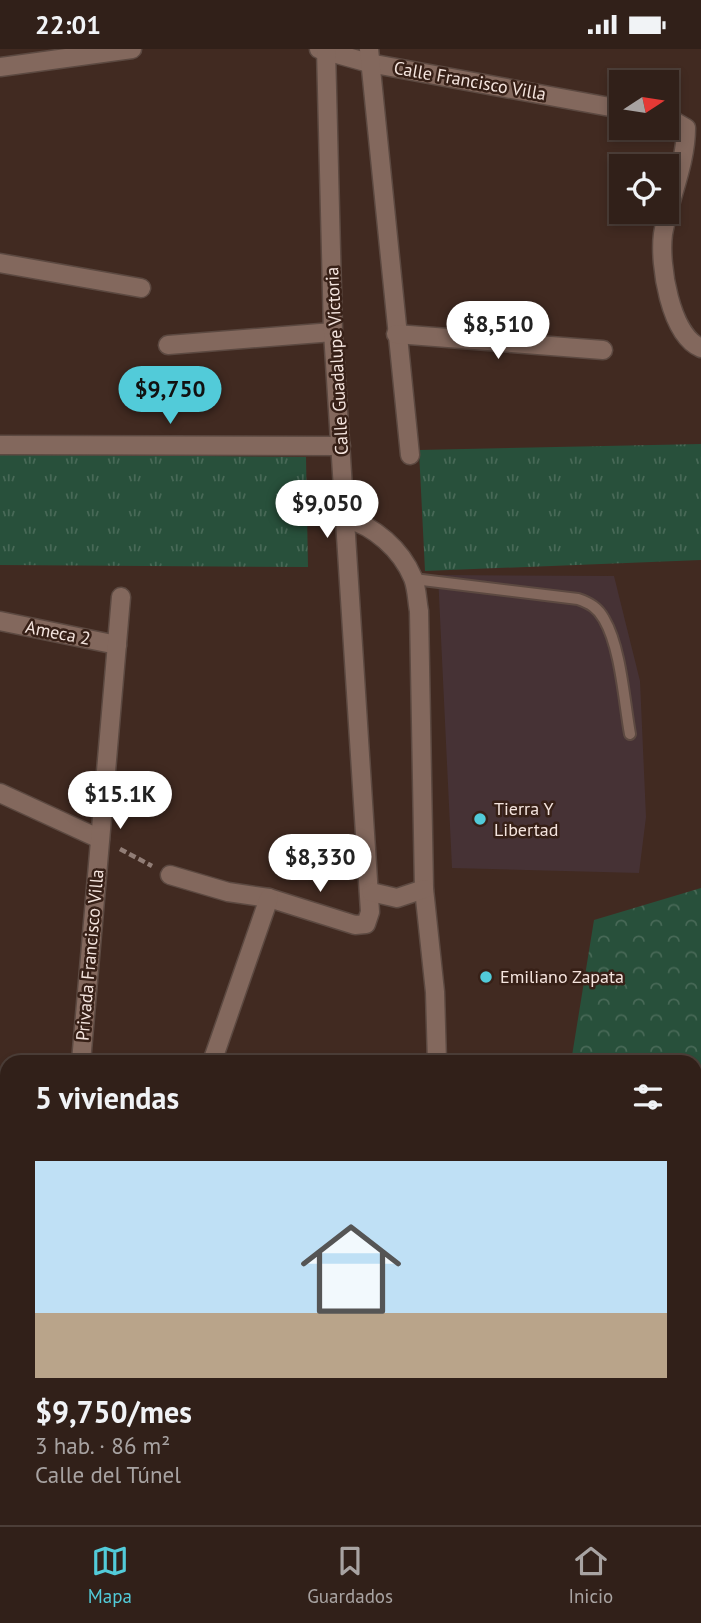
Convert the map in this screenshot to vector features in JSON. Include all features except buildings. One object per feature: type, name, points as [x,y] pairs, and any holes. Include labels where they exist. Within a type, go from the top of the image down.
[{"type":"street","points":[[0,68],[132,49]]},
{"type":"street","name":"Calle Francisco Villa","points":[[324,50],[369,56],[609,106]]},
{"type":"street","name":"Calle Guadalupe Victoria","points":[[270,898],[355,925],[366,924],[371,892],[333,332],[324,50]]},
{"type":"street","points":[[369,56],[410,455]]},
{"type":"street","points":[[679,124],[685,128],[686,145],[663,238],[670,302],[680,330],[701,348]]},
{"type":"street","points":[[0,263],[141,288]]},
{"type":"street","points":[[167,345],[333,332]]},
{"type":"street","points":[[396,334],[603,350]]},
{"type":"street","points":[[0,445],[341,446]]},
{"type":"street","points":[[345,517],[369,525],[395,550],[414,579],[419,611],[424,888],[435,992],[437,1055]]},
{"type":"street","name":"Privada Francisco Villa","points":[[82,1055],[121,597]]},
{"type":"street","name":"Ameca 2","points":[[0,621],[117,645]]},
{"type":"street","points":[[0,793],[100,839]]},
{"type":"street","points":[[170,875],[228,892],[270,898],[214,1055]]},
{"type":"street","points":[[371,892],[397,898],[424,888]]},
{"type":"lane","points":[[414,579],[592,604],[604,619],[612,641],[630,734]]},
{"type":"path","points":[[100,839],[170,875]]},
{"type":"shaded area","points":[[438,575],[614,576],[640,681],[646,817],[639,873],[452,868]]},
{"type":"green space","points":[[701,444],[701,560],[425,571],[419,450]]},
{"type":"green space","points":[[0,454],[306,457],[308,567],[0,565]]},
{"type":"green space","points":[[701,888],[701,1055],[572,1055],[594,920]]},
{"type":"place","name":"Tierra Y Libertad","points":[[480,819]]},
{"type":"place","name":"Emiliano Zapata","points":[[486,977]]}]
